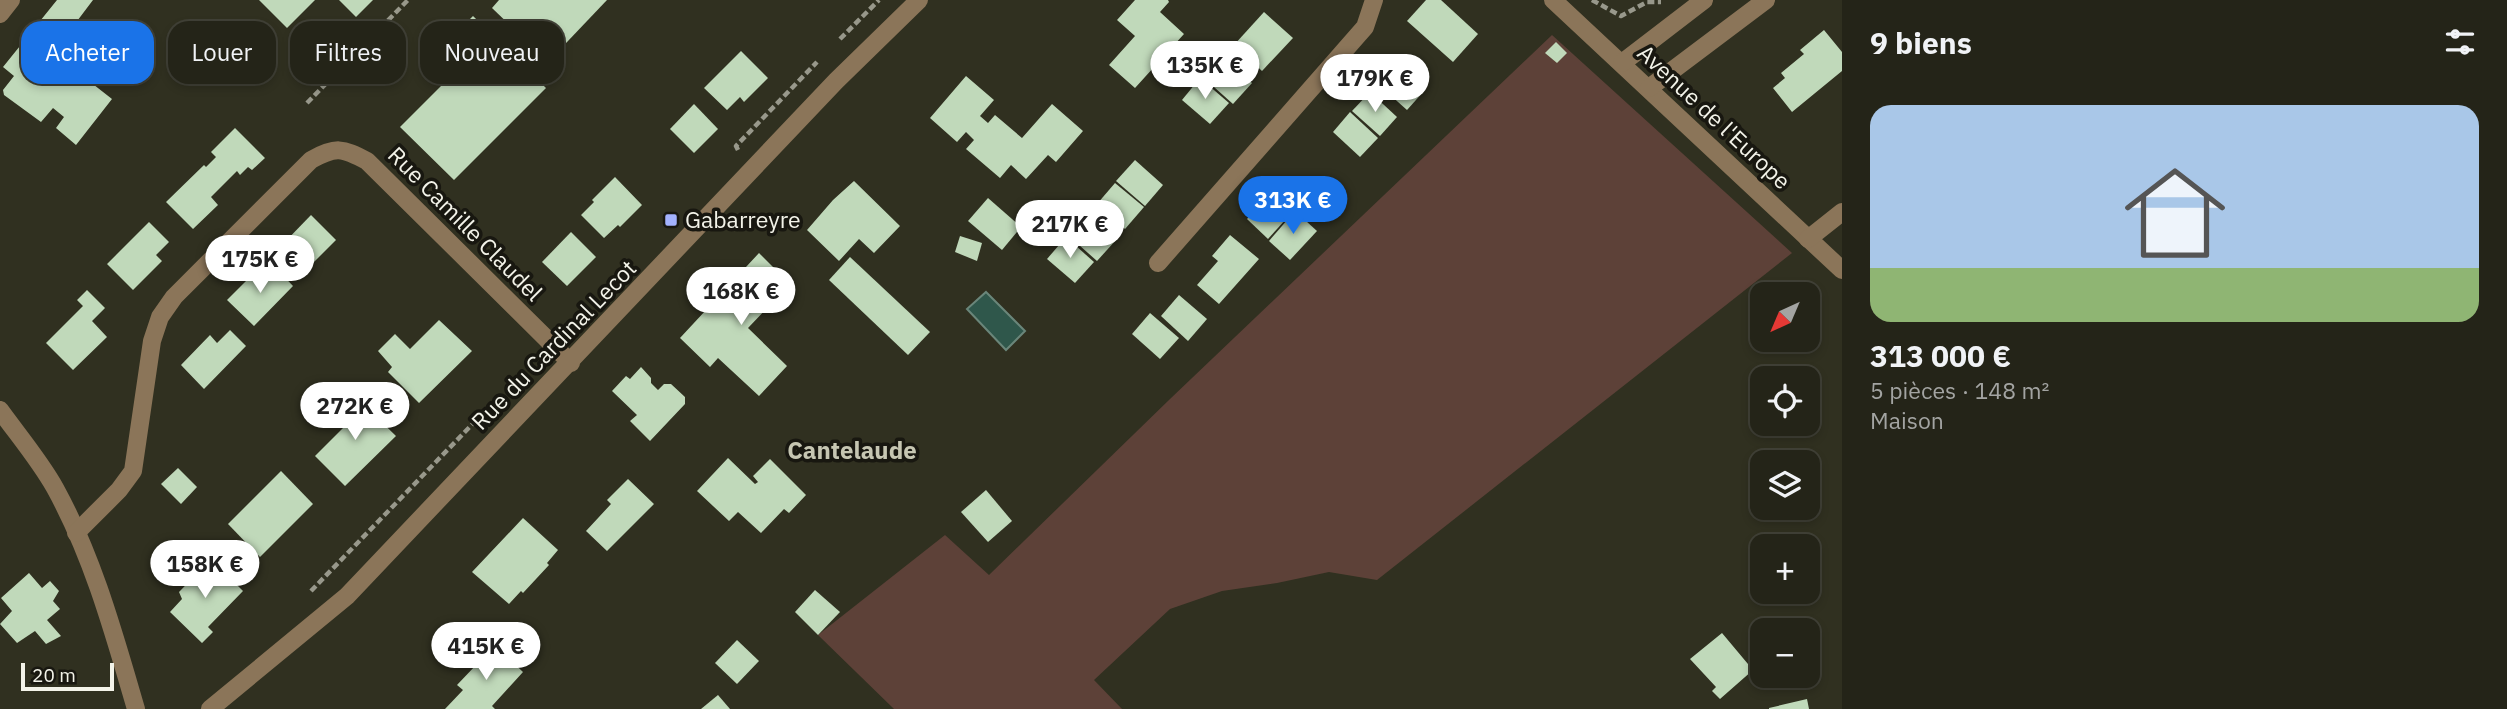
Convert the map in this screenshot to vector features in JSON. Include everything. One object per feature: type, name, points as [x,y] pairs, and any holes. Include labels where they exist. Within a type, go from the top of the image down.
[{"type":"street","points":[[0,14],[11,0]]},
{"type":"street","name":"Rue du Cardinal Lecot","points":[[210,709],[347,596],[836,81],[919,0]]},
{"type":"street","points":[[1158,263],[1365,27],[1374,0]]},
{"type":"street","name":"Avenue de l'Europe","points":[[1553,0],[1842,270]]},
{"type":"street","points":[[1649,88],[1766,0]]},
{"type":"street","points":[[1622,63],[1702,1]]},
{"type":"street","name":"Rue Camille Claudel","points":[[76,533],[133,471],[152,341],[160,317],[174,297],[312,160],[330,149],[346,150],[367,161],[571,362]]},
{"type":"street","points":[[1808,239],[1842,212]]},
{"type":"street","points":[[0,410],[55,487],[76,533],[103,598],[136,709]]},
{"type":"path","points":[[307,103],[408,0]]},
{"type":"path","points":[[1592,0],[1621,16],[1647,2],[1702,1]]},
{"type":"shaded area","points":[[1552,35],[1792,253],[1755,282],[1750,282],[1750,286],[1377,580],[1329,572],[1222,591],[1170,609],[1094,680],[1122,709],[894,709],[818,635],[945,535],[989,575]]},
{"type":"water","points":[[986,292],[1025,331],[1006,350],[967,309]]},
{"type":"building","points":[[57,0],[93,0],[77,21],[40,21]]},
{"type":"building","points":[[259,0],[315,0],[294,21],[290,21],[287,28]]},
{"type":"building","points":[[339,0],[373,0],[356,17]]},
{"type":"building","points":[[499,0],[607,0],[564,45],[564,21],[505,21],[492,8]]},
{"type":"building","points":[[1135,0],[1168,0],[1160,12],[1184,34],[1135,88],[1109,65],[1135,36],[1117,20]]},
{"type":"building","points":[[1426,0],[1441,0],[1478,34],[1453,62],[1407,21]]},
{"type":"building","points":[[1264,12],[1293,38],[1262,71],[1234,45]]},
{"type":"building","points":[[1824,30],[1842,52],[1842,71],[1792,112],[1773,88],[1785,78],[1781,73],[1804,54],[1800,50]]},
{"type":"building","points":[[1556,42],[1567,53],[1557,63],[1545,53]]},
{"type":"building","points":[[21,45],[21,84],[93,84],[112,99],[76,145],[56,128],[64,117],[53,108],[41,122],[4,95],[3,90],[14,76],[3,67]]},
{"type":"building","points":[[741,51],[768,78],[744,102],[740,97],[727,110],[704,88]]},
{"type":"building","points":[[1224,58],[1252,83],[1233,104],[1205,79]]},
{"type":"building","points":[[1397,65],[1424,91],[1407,110],[1379,85]]},
{"type":"building","points":[[966,76],[994,100],[980,116],[988,123],[995,115],[1022,138],[1052,104],[1083,131],[1056,162],[1048,155],[1026,179],[1011,165],[1000,178],[966,149],[974,140],[966,132],[957,142],[930,118]]},
{"type":"building","points":[[1200,78],[1229,103],[1210,124],[1182,100]]},
{"type":"building","points":[[443,84],[542,84],[546,88],[454,180],[400,127]]},
{"type":"building","points":[[1370,92],[1397,117],[1380,136],[1352,111]]},
{"type":"building","points":[[694,104],[718,129],[694,153],[670,129]]},
{"type":"building","points":[[1350,112],[1378,138],[1360,157],[1333,132]]},
{"type":"building","points":[[235,128],[265,158],[252,170],[248,167],[240,175],[237,171],[211,197],[218,205],[193,229],[166,202],[216,157],[211,152]]},
{"type":"building","points":[[1135,160],[1163,185],[1145,206],[1116,181]]},
{"type":"building","points":[[615,177],[642,205],[620,227],[618,225],[604,238],[581,215]]},
{"type":"building","points":[[854,181],[900,226],[874,253],[859,239],[839,261],[807,230]]},
{"type":"building","points":[[1115,183],[1144,207],[1125,229],[1097,204]]},
{"type":"building","points":[[1273,190],[1295,209],[1268,239],[1247,219]]},
{"type":"building","points":[[988,198],[1021,227],[1002,250],[968,221]]},
{"type":"building","points":[[1295,211],[1317,231],[1290,260],[1269,241]]},
{"type":"building","points":[[311,215],[336,240],[305,271],[280,247]]},
{"type":"building","points":[[1088,215],[1116,240],[1097,261],[1070,237]]},
{"type":"building","points":[[149,222],[169,242],[156,255],[162,261],[133,290],[107,264]]},
{"type":"building","points":[[571,232],[596,257],[567,286],[542,262]]},
{"type":"building","points":[[1230,235],[1259,259],[1219,304],[1197,285],[1218,261],[1212,256]]},
{"type":"building","points":[[960,236],[982,243],[977,261],[955,252]]},
{"type":"building","points":[[1066,237],[1094,262],[1075,283],[1047,259]]},
{"type":"building","points":[[759,253],[790,284],[748,328],[787,366],[759,396],[718,358],[710,367],[680,338]]},
{"type":"building","points":[[850,257],[930,332],[908,355],[829,280]]},
{"type":"building","points":[[274,266],[293,286],[254,326],[227,300],[254,273],[261,279]]},
{"type":"building","points":[[87,290],[105,308],[92,321],[107,337],[73,370],[46,343],[83,306],[77,300]]},
{"type":"building","points":[[1179,295],[1207,319],[1188,341],[1161,316]]},
{"type":"building","points":[[1150,313],[1179,338],[1160,359],[1132,334]]},
{"type":"building","points":[[439,320],[472,351],[419,403],[388,372],[392,367],[378,351],[395,334],[410,349]]},
{"type":"building","points":[[230,330],[246,346],[204,389],[181,365],[210,335],[217,343]]},
{"type":"building","points":[[641,367],[658,390],[664,384],[671,384],[685,397],[685,404],[650,441],[630,421],[637,415],[612,391],[626,376],[630,379]]},
{"type":"building","points":[[355,396],[396,436],[345,486],[315,456],[343,428],[333,418]]},
{"type":"building","points":[[728,458],[755,484],[758,482],[753,476],[770,459],[806,495],[789,513],[784,509],[761,533],[738,512],[729,521],[697,491]]},
{"type":"building","points":[[178,468],[197,487],[181,504],[161,484]]},
{"type":"building","points":[[281,471],[313,504],[260,557],[228,524]]},
{"type":"building","points":[[628,479],[654,504],[607,551],[586,531],[611,504],[607,500]]},
{"type":"building","points":[[986,490],[1012,521],[988,542],[961,512]]},
{"type":"building","points":[[523,518],[558,550],[547,563],[549,565],[509,604],[472,572]]},
{"type":"building","points":[[211,559],[243,591],[208,627],[213,632],[202,643],[170,612],[182,599],[179,592]]},
{"type":"building","points":[[29,573],[42,588],[50,581],[59,591],[53,601],[60,609],[47,620],[61,636],[46,644],[35,631],[17,643],[0,624],[12,611],[1,598]]},
{"type":"building","points":[[815,590],[840,612],[818,635],[795,612]]},
{"type":"building","points":[[1722,633],[1750,666],[1750,673],[1720,699],[1712,691],[1716,687],[1690,659]]},
{"type":"building","points":[[737,640],[759,661],[737,684],[715,663]]},
{"type":"building","points":[[495,645],[523,672],[492,706],[495,709],[445,709],[463,690],[457,685]]},
{"type":"building","points":[[718,695],[730,709],[701,709]]},
{"type":"building","points":[[1807,699],[1809,709],[1769,709],[1769,708]]},
{"type":"place","name":"Gabarreyre","points":[[671,220]]},
{"type":"district","name":"Cantelaude","points":[[852,451]]}]
